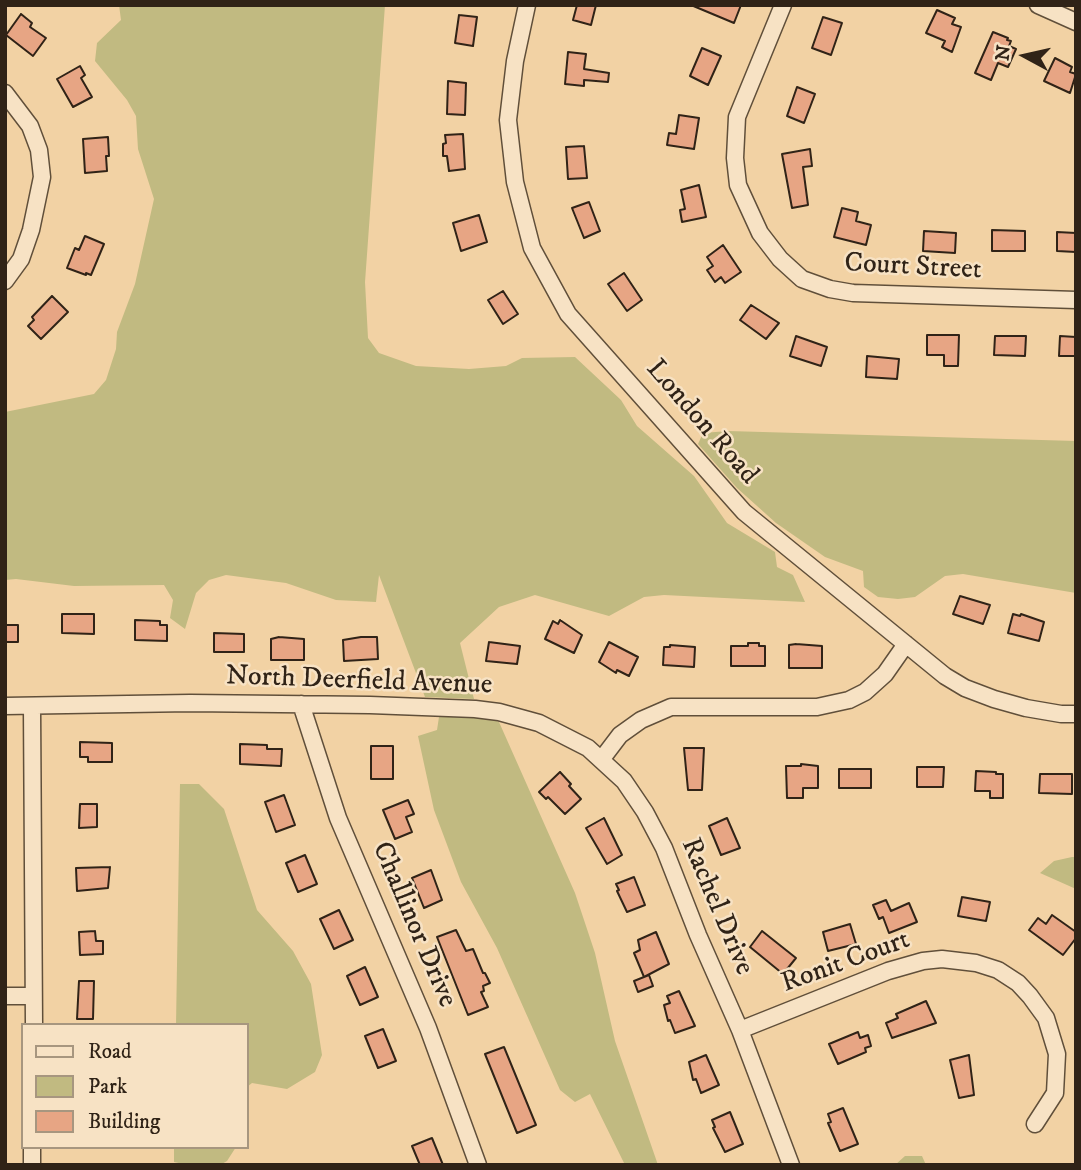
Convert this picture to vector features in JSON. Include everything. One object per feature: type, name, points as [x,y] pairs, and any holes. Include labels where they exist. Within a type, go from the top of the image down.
[{"type":"street","name":"London Road","points":[[527,5],[515,61],[508,120],[515,182],[532,248],[568,314],[744,512],[906,644],[965,688],[1026,708],[1076,714]]},
{"type":"street","name":"Court Street","points":[[783,5],[737,117],[735,158],[737,185],[760,233],[780,260],[802,279],[830,289],[853,293],[1076,300]]},
{"type":"street","points":[[1038,5],[1076,22]]},
{"type":"street","points":[[5,93],[30,127],[40,150],[42,177],[32,230],[21,258],[5,281]]},
{"type":"street","points":[[601,760],[620,735],[641,720],[671,707],[817,708],[849,700],[865,692],[884,674],[906,644]]},
{"type":"street","name":"North Deerfield Avenue","points":[[5,706],[301,704],[499,712],[539,723],[588,748],[601,760]]},
{"type":"street","name":"Challinor Drive","points":[[301,704],[338,818],[428,1028],[478,1165]]},
{"type":"street","points":[[32,707],[34,1023]]},
{"type":"street","name":"Rachel Drive","points":[[601,760],[624,781],[645,812],[664,848],[698,935],[740,1030],[791,1165]]},
{"type":"street","name":"Ronit Court","points":[[740,1030],[888,971],[923,961],[942,959],[998,970],[1018,983],[1046,1018],[1057,1054],[1055,1094],[1035,1124]]},
{"type":"street","points":[[5,996],[33,996]]},
{"type":"green space","points":[[119,5],[385,5],[365,282],[368,338],[379,353],[416,366],[469,369],[506,366],[522,358],[575,357],[621,400],[637,426],[694,476],[727,523],[775,552],[777,567],[793,575],[805,602],[664,595],[644,597],[609,616],[535,595],[499,607],[460,643],[474,699],[425,697],[379,575],[376,602],[336,600],[286,583],[226,575],[209,580],[196,593],[185,629],[170,618],[173,600],[164,585],[74,586],[5,580],[5,412],[94,394],[106,380],[116,349],[117,332],[135,284],[154,199],[138,149],[136,116],[127,100],[95,61],[97,43],[121,20]]},
{"type":"green space","points":[[728,431],[1076,441],[1076,593],[963,574],[945,576],[915,597],[878,597],[864,587],[863,571],[825,557],[776,523],[737,488],[698,444],[703,433]]},
{"type":"green space","points":[[486,716],[499,722],[575,893],[595,953],[615,1041],[658,1165],[625,1165],[590,1094],[575,1102],[560,1090],[497,948],[461,882],[434,810],[418,736],[437,730],[439,717]]},
{"type":"green space","points":[[180,784],[199,784],[224,809],[257,910],[293,951],[311,984],[322,1055],[315,1072],[287,1089],[252,1083],[248,1086],[248,1023],[176,1023]]},
{"type":"green space","points":[[1076,857],[1076,889],[1040,873],[1054,861]]},
{"type":"green space","points":[[174,1149],[235,1149],[227,1161],[220,1165],[174,1162]]},
{"type":"green space","points":[[905,1156],[922,1156],[926,1165],[895,1165]]},
{"type":"building","points":[[577,5],[596,5],[591,25],[573,20]]},
{"type":"building","points":[[691,5],[741,5],[734,23]]},
{"type":"building","points":[[937,10],[955,18],[952,24],[961,27],[952,52],[942,47],[945,41],[926,33]]},
{"type":"building","points":[[21,14],[32,23],[30,27],[46,38],[33,56],[6,35]]},
{"type":"building","points":[[459,15],[477,17],[473,46],[455,43]]},
{"type":"building","points":[[823,17],[842,23],[831,55],[812,48]]},
{"type":"building","points":[[993,32],[1008,38],[1007,40],[1011,41],[1009,46],[1016,49],[1008,67],[998,63],[991,80],[975,73]]},
{"type":"building","points":[[702,48],[721,56],[708,85],[690,76]]},
{"type":"building","points":[[568,52],[586,54],[584,69],[609,73],[608,82],[584,80],[584,86],[565,84]]},
{"type":"building","points":[[1055,58],[1072,67],[1070,72],[1076,74],[1070,93],[1044,81]]},
{"type":"building","points":[[80,66],[85,75],[81,78],[92,97],[73,107],[57,79]]},
{"type":"building","points":[[448,81],[466,83],[465,115],[447,114]]},
{"type":"building","points":[[797,87],[815,94],[804,123],[787,116]]},
{"type":"building","points":[[679,115],[699,118],[694,149],[667,145],[669,133],[676,134]]},
{"type":"building","points":[[463,134],[465,169],[449,171],[447,156],[443,156],[445,135]]},
{"type":"building","points":[[108,137],[107,171],[85,173],[83,139]]},
{"type":"building","points":[[584,146],[587,178],[568,179],[566,147]]},
{"type":"building","points":[[810,149],[812,166],[803,167],[808,205],[792,208],[782,154]]},
{"type":"building","points":[[699,185],[706,217],[682,222],[680,210],[685,209],[681,190]]},
{"type":"building","points":[[589,202],[600,231],[584,238],[572,208]]},
{"type":"building","points":[[842,208],[858,212],[856,221],[871,225],[866,245],[834,237]]},
{"type":"building","points":[[479,215],[487,242],[461,251],[453,223]]},
{"type":"building","points":[[992,230],[1025,231],[1025,251],[992,251]]},
{"type":"building","points":[[924,231],[956,233],[955,253],[923,251]]},
{"type":"building","points":[[1057,232],[1076,233],[1076,252],[1057,251]]},
{"type":"building","points":[[85,236],[104,244],[91,275],[67,268],[75,248],[79,250]]},
{"type":"building","points":[[723,245],[741,272],[725,283],[721,277],[715,282],[707,270],[713,266],[707,257]]},
{"type":"building","points":[[624,273],[642,300],[627,311],[608,284]]},
{"type":"building","points":[[503,291],[518,314],[503,324],[488,300]]},
{"type":"building","points":[[52,296],[68,312],[41,339],[28,326],[34,320],[32,317]]},
{"type":"building","points":[[751,305],[779,323],[766,339],[740,320]]},
{"type":"building","points":[[927,335],[959,335],[958,366],[944,366],[944,355],[927,355]]},
{"type":"building","points":[[796,336],[827,347],[821,366],[790,356]]},
{"type":"building","points":[[995,336],[1026,336],[1025,356],[994,355]]},
{"type":"building","points":[[1060,336],[1076,337],[1076,356],[1059,356]]},
{"type":"building","points":[[867,356],[899,359],[897,379],[866,377]]},
{"type":"building","points":[[960,596],[990,605],[983,624],[953,614]]},
{"type":"building","points":[[62,614],[94,614],[94,634],[62,633]]},
{"type":"building","points":[[1013,614],[1044,622],[1039,641],[1008,633]]},
{"type":"building","points":[[135,620],[160,621],[160,625],[167,625],[167,641],[135,640]]},
{"type":"building","points":[[560,620],[582,635],[574,653],[545,639],[553,621],[558,624]]},
{"type":"building","points":[[5,625],[18,625],[18,642],[5,642]]},
{"type":"building","points":[[214,633],[244,634],[244,652],[214,652]]},
{"type":"building","points":[[377,637],[378,659],[344,661],[343,640]]},
{"type":"building","points":[[271,639],[304,639],[304,660],[271,660]]},
{"type":"building","points":[[489,642],[520,646],[517,664],[486,661]]},
{"type":"building","points":[[609,642],[638,657],[629,676],[617,670],[616,673],[599,662]]},
{"type":"building","points":[[748,643],[765,646],[765,666],[731,666],[731,646],[748,646]]},
{"type":"building","points":[[789,645],[822,646],[822,668],[789,668]]},
{"type":"building","points":[[664,647],[695,647],[694,667],[663,665]]},
{"type":"building","points":[[80,742],[112,743],[112,762],[88,762],[88,757],[80,757]]},
{"type":"building","points":[[240,744],[267,745],[267,749],[282,749],[281,766],[240,764]]},
{"type":"building","points":[[371,746],[393,746],[393,779],[371,779]]},
{"type":"building","points":[[684,748],[704,748],[702,790],[688,790]]},
{"type":"building","points":[[786,766],[818,766],[818,788],[803,788],[803,798],[787,798]]},
{"type":"building","points":[[917,767],[944,767],[943,787],[917,787]]},
{"type":"building","points":[[839,769],[871,769],[871,788],[839,788]]},
{"type":"building","points":[[976,771],[1003,774],[1003,798],[990,798],[990,791],[975,791]]},
{"type":"building","points":[[560,772],[581,799],[565,814],[539,792]]},
{"type":"building","points":[[1040,774],[1072,774],[1072,794],[1039,793]]},
{"type":"building","points":[[284,795],[295,825],[276,832],[265,802]]},
{"type":"building","points":[[408,800],[414,814],[406,817],[412,832],[395,839],[383,810]]},
{"type":"building","points":[[80,804],[97,804],[97,827],[79,828]]},
{"type":"building","points":[[604,818],[622,855],[607,864],[586,828]]},
{"type":"building","points":[[727,818],[740,848],[721,855],[709,826]]},
{"type":"building","points":[[305,855],[317,884],[298,892],[286,863]]},
{"type":"building","points":[[110,867],[108,888],[77,891],[76,868]]},
{"type":"building","points":[[431,870],[442,900],[424,908],[412,878]]},
{"type":"building","points":[[634,877],[645,905],[627,912],[616,884]]},
{"type":"building","points":[[962,897],[990,902],[986,921],[958,916]]},
{"type":"building","points":[[886,900],[891,911],[909,903],[917,922],[889,933],[883,917],[879,919],[873,905]]},
{"type":"building","points":[[339,910],[353,940],[334,949],[320,919]]},
{"type":"building","points":[[1052,915],[1076,932],[1076,938],[1063,955],[1029,930],[1038,918],[1046,924]]},
{"type":"building","points":[[850,924],[856,944],[828,951],[823,932]]},
{"type":"building","points":[[456,930],[466,951],[473,949],[490,983],[483,986],[484,991],[481,992],[488,1007],[468,1015],[437,937]]},
{"type":"building","points":[[95,931],[96,941],[103,941],[103,954],[80,955],[79,932]]},
{"type":"building","points":[[762,931],[796,958],[783,974],[750,947]]},
{"type":"building","points":[[656,932],[669,964],[644,977],[634,953],[640,950],[638,940]]},
{"type":"building","points":[[365,967],[378,997],[360,1005],[347,976]]},
{"type":"building","points":[[649,975],[653,986],[638,992],[634,981]]},
{"type":"building","points":[[79,981],[94,981],[93,1019],[77,1019]]},
{"type":"building","points":[[679,991],[695,1026],[675,1033],[670,1020],[668,1021],[664,1005],[670,1003],[667,996]]},
{"type":"building","points":[[926,1001],[936,1023],[892,1038],[886,1023],[898,1018],[896,1014]]},
{"type":"building","points":[[383,1029],[396,1061],[378,1068],[365,1036]]},
{"type":"building","points":[[858,1032],[860,1038],[868,1035],[871,1046],[865,1048],[866,1052],[838,1064],[829,1044]]},
{"type":"building","points":[[504,1047],[536,1125],[517,1133],[485,1054]]},
{"type":"building","points":[[706,1055],[719,1085],[701,1093],[696,1079],[693,1080],[689,1062]]},
{"type":"building","points":[[969,1055],[974,1095],[959,1098],[950,1060]]},
{"type":"building","points":[[843,1108],[858,1144],[840,1151],[828,1123],[831,1122],[828,1114]]},
{"type":"building","points":[[730,1112],[743,1144],[725,1152],[712,1120]]},
{"type":"building","points":[[432,1138],[443,1165],[420,1165],[412,1146]]}]
